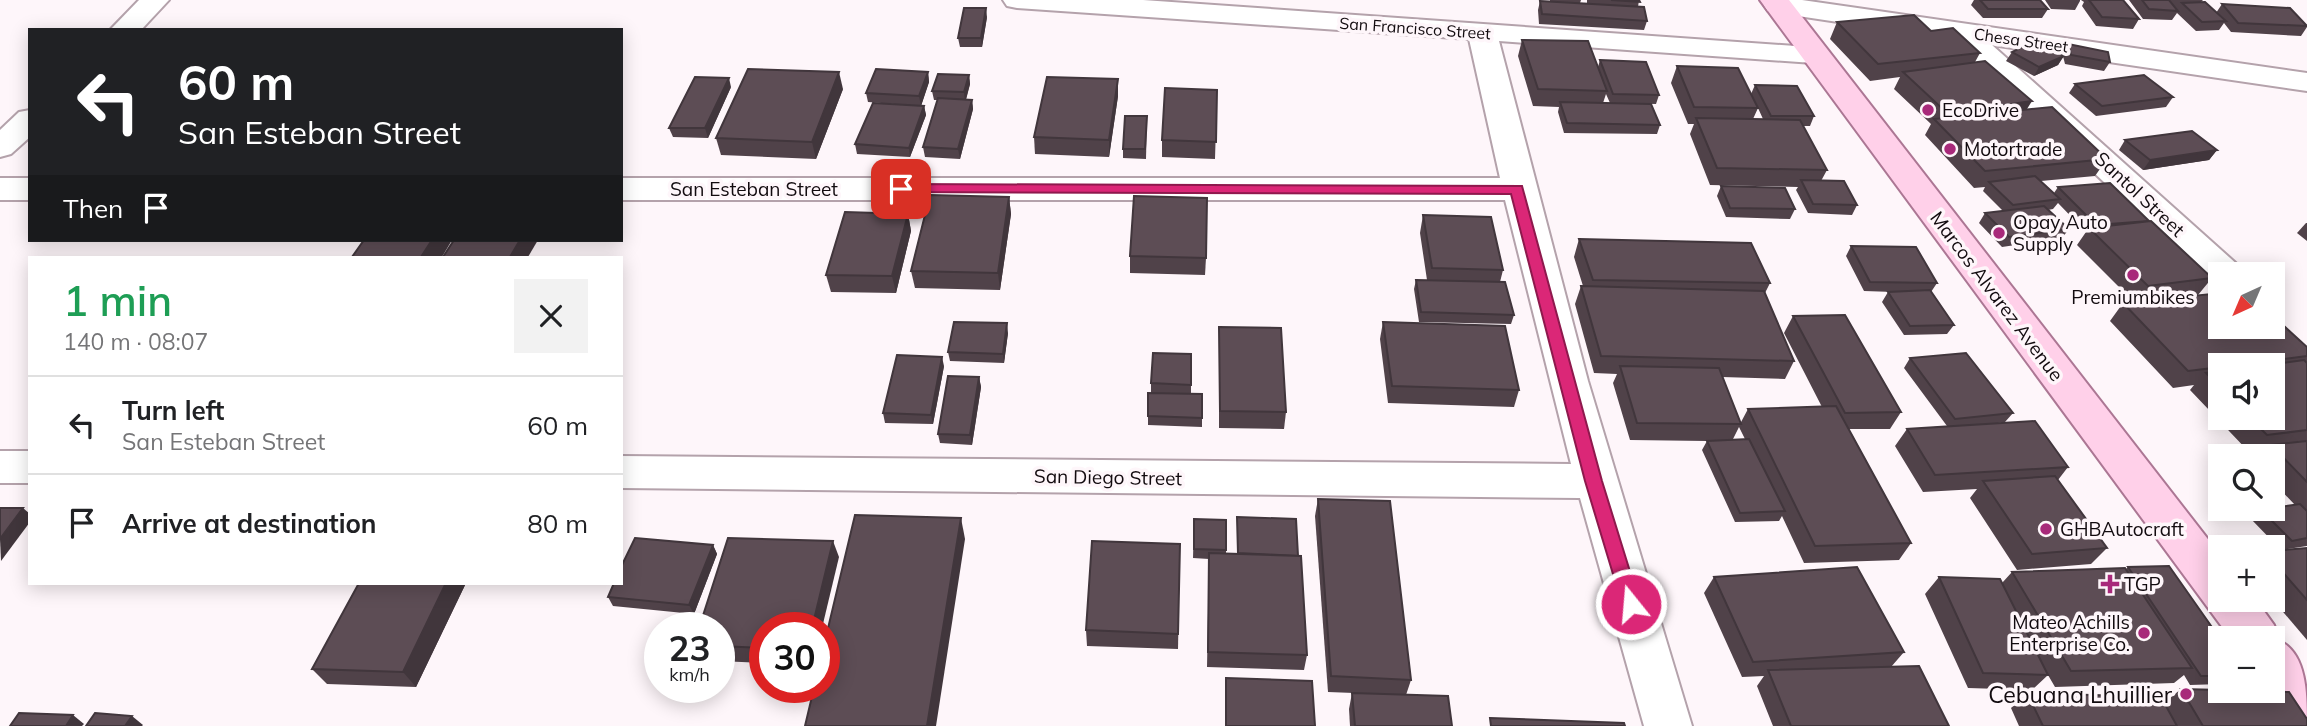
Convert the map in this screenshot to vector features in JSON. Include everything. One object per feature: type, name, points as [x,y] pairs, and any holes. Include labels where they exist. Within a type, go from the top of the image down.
[{"type":"main road","name":"Marcos Alvarez Avenue","points":[[1776,2],[2208,573]]},
{"type":"main road","points":[[2285,675],[2307,703]]},
{"type":"street","points":[[126,28],[155,0]]},
{"type":"street","name":"San Francisco Street","points":[[1017,0],[1813,54]]},
{"type":"street","name":"Chesa Street","points":[[1776,2],[2307,82]]},
{"type":"street","name":"Santol Street","points":[[1959,31],[2212,262]]},
{"type":"street","points":[[1482,33],[1517,189],[1594,481],[1668,726]]},
{"type":"street","points":[[0,147],[28,121]]},
{"type":"street","points":[[0,188],[28,188]]},
{"type":"street","name":"San Esteban Street","points":[[623,189],[1517,189]]},
{"type":"street","points":[[0,467],[28,467]]},
{"type":"street","name":"San Diego Street","points":[[623,472],[1594,481]]},
{"type":"building","points":[[1980,0],[2040,0],[2048,9],[1988,9]]},
{"type":"building","points":[[2089,0],[2123,0],[2139,19],[2102,17]]},
{"type":"building","points":[[2142,0],[2169,0],[2178,11],[2149,9]]},
{"type":"building","points":[[1540,1],[1644,7],[1647,21],[1542,14]]},
{"type":"building","points":[[2205,2],[2226,21],[2202,22],[2182,3]]},
{"type":"building","points":[[2222,4],[2290,8],[2307,26],[2238,23]]},
{"type":"building","points":[[964,8],[986,8],[981,38],[958,38]]},
{"type":"building","points":[[1914,15],[1931,31],[1953,28],[1980,53],[1878,64],[1837,22]]},
{"type":"building","points":[[1522,40],[1588,41],[1607,91],[1538,89]]},
{"type":"building","points":[[2035,41],[2064,56],[2039,67],[2012,52]]},
{"type":"building","points":[[2068,44],[2108,52],[2110,62],[2071,55]]},
{"type":"building","points":[[1600,60],[1646,62],[1659,95],[1613,94]]},
{"type":"building","points":[[1985,61],[2032,101],[1947,113],[1903,72]]},
{"type":"building","points":[[1677,66],[1738,68],[1758,108],[1694,107]]},
{"type":"building","points":[[748,69],[839,72],[812,142],[716,138]]},
{"type":"building","points":[[876,69],[928,72],[919,96],[866,93]]},
{"type":"building","points":[[938,74],[969,75],[964,92],[932,91]]},
{"type":"building","points":[[2144,75],[2173,97],[2102,106],[2075,84]]},
{"type":"building","points":[[695,77],[729,78],[705,128],[669,128]]},
{"type":"building","points":[[1047,77],[1118,79],[1109,140],[1034,137]]},
{"type":"building","points":[[1755,85],[1797,86],[1814,116],[1771,116]]},
{"type":"building","points":[[1165,88],[1217,90],[1216,142],[1162,140]]},
{"type":"building","points":[[938,98],[972,100],[958,149],[923,147]]},
{"type":"building","points":[[1560,102],[1651,104],[1660,125],[1567,123]]},
{"type":"building","points":[[873,103],[924,106],[909,148],[855,144]]},
{"type":"building","points":[[2052,107],[2107,159],[1985,171],[1934,119]]},
{"type":"building","points":[[1125,116],[1147,116],[1145,149],[1123,149]]},
{"type":"building","points":[[1696,118],[1800,120],[1827,170],[1717,168]]},
{"type":"building","points":[[2192,131],[2217,150],[2150,160],[2125,140]]},
{"type":"building","points":[[2035,176],[2060,199],[2013,205],[1989,182]]},
{"type":"building","points":[[1801,180],[1844,181],[1857,205],[1813,204]]},
{"type":"building","points":[[2110,183],[2149,221],[2096,225],[2058,187]]},
{"type":"building","points":[[1721,186],[1785,188],[1795,209],[1730,208]]},
{"type":"building","points":[[930,195],[1009,197],[998,273],[911,271]]},
{"type":"building","points":[[1134,196],[1207,198],[1206,258],[1130,256]]},
{"type":"building","points":[[2044,206],[2069,229],[2009,237],[1985,213]]},
{"type":"building","points":[[845,212],[908,214],[892,276],[826,275]]},
{"type":"building","points":[[1423,215],[1491,217],[1503,270],[1432,268]]},
{"type":"building","points":[[2151,221],[2208,274],[2208,278],[2148,286],[2089,228]]},
{"type":"building","points":[[1579,239],[1751,243],[1770,283],[1593,280]]},
{"type":"building","points":[[363,242],[431,242],[422,256],[353,256]]},
{"type":"building","points":[[453,242],[519,242],[511,256],[444,256]]},
{"type":"building","points":[[1851,246],[1916,247],[1937,283],[1870,282]]},
{"type":"building","points":[[1416,280],[1505,282],[1514,315],[1421,312]]},
{"type":"building","points":[[1581,286],[1764,291],[1794,361],[1601,356]]},
{"type":"building","points":[[1930,290],[1954,325],[1910,326],[1888,292]]},
{"type":"building","points":[[2208,294],[2208,340],[2286,340],[2286,328],[2307,347],[2307,356],[2285,359],[2285,353],[2208,353],[2208,369],[2188,371],[2123,303]]},
{"type":"building","points":[[1845,315],[1901,412],[1845,413],[1793,316]]},
{"type":"building","points":[[954,322],[1007,323],[1003,354],[948,352]]},
{"type":"building","points":[[1383,322],[1505,326],[1519,390],[1392,386]]},
{"type":"building","points":[[1219,327],[1281,328],[1286,412],[1220,411]]},
{"type":"building","points":[[1153,353],[1191,354],[1191,385],[1151,383]]},
{"type":"building","points":[[1966,353],[2013,413],[1955,419],[1910,358]]},
{"type":"building","points":[[897,355],[942,357],[931,415],[883,413]]},
{"type":"building","points":[[2304,360],[2307,363],[2307,430],[2267,435],[2262,430],[2285,430],[2285,363]]},
{"type":"building","points":[[1620,366],[1719,368],[1741,424],[1637,423]]},
{"type":"building","points":[[948,376],[979,377],[970,435],[938,434]]},
{"type":"building","points":[[1148,393],[1202,394],[1202,418],[1148,416]]},
{"type":"building","points":[[1836,406],[1911,543],[1815,546],[1748,409]]},
{"type":"building","points":[[2035,421],[2068,467],[1935,475],[1907,429]]},
{"type":"building","points":[[1749,439],[1785,511],[1740,513],[1707,441]]},
{"type":"building","points":[[2307,441],[2307,482],[2285,459],[2285,444],[2280,444]]},
{"type":"building","points":[[2055,476],[2107,548],[2032,554],[1983,481]]},
{"type":"building","points":[[1318,499],[1390,501],[1411,680],[1331,676]]},
{"type":"building","points":[[2300,504],[2307,511],[2307,538],[2292,541],[2272,521],[2285,521],[2285,506]]},
{"type":"building","points":[[0,508],[23,508],[0,539]]},
{"type":"building","points":[[855,515],[961,518],[927,726],[805,726],[810,703],[840,703],[840,612],[832,612]]},
{"type":"building","points":[[1237,517],[1296,519],[1298,556],[1238,553]]},
{"type":"building","points":[[1194,519],[1226,520],[1226,550],[1194,549]]},
{"type":"building","points":[[635,538],[713,545],[689,605],[608,597],[613,585],[623,585],[623,563]]},
{"type":"building","points":[[728,538],[833,541],[816,612],[749,612],[749,647],[735,647],[735,612],[704,612]]},
{"type":"building","points":[[1092,541],[1180,544],[1178,634],[1086,630]]},
{"type":"building","points":[[2307,548],[2307,600],[2285,575],[2285,550]]},
{"type":"building","points":[[1209,553],[1301,556],[1307,655],[1208,652]]},
{"type":"building","points":[[2169,566],[2211,626],[2208,626],[2208,676],[2201,676],[2128,567]]},
{"type":"building","points":[[1857,567],[1904,652],[1753,662],[1714,577]]},
{"type":"building","points":[[2125,568],[2192,668],[2071,671],[2012,572]]},
{"type":"building","points":[[1939,577],[2000,579],[2048,675],[1983,673]]},
{"type":"building","points":[[358,585],[445,585],[403,672],[312,669]]},
{"type":"building","points":[[1919,666],[1949,726],[1791,726],[1768,670]]},
{"type":"building","points":[[1226,678],[1312,681],[1315,726],[1226,726]]},
{"type":"building","points":[[2181,689],[2208,690],[2208,703],[2285,703],[2285,692],[2289,692],[2307,719],[2307,726],[2203,726]]},
{"type":"building","points":[[1352,693],[1448,696],[1452,726],[1355,726]]},
{"type":"building","points":[[2027,693],[2161,697],[2177,726],[2043,726]]},
{"type":"building","points":[[19,713],[73,715],[66,726],[10,726]]},
{"type":"building","points":[[95,713],[132,716],[125,726],[86,726]]},
{"type":"building","points":[[1490,718],[1624,723],[1625,726],[1491,726]]},
{"type":"place","name":"EcoDrive","points":[[1928,110]]},
{"type":"place","name":"Motortrade","points":[[1950,149]]},
{"type":"place","name":"Opay Auto Supply","points":[[1999,233]]},
{"type":"place","name":"Premiumbikes","points":[[2133,275]]},
{"type":"place","name":"GHBAutocraft","points":[[2046,529]]},
{"type":"place","name":"TGP","points":[[2110,584]]},
{"type":"place","name":"Mateo Achills Enterprise Co.","points":[[2144,633]]},
{"type":"place","name":"Cebuana Lhuillier","points":[[2186,694]]},
{"type":"route","points":[[901,189],[1517,189],[1594,481],[1631,604]]}]
